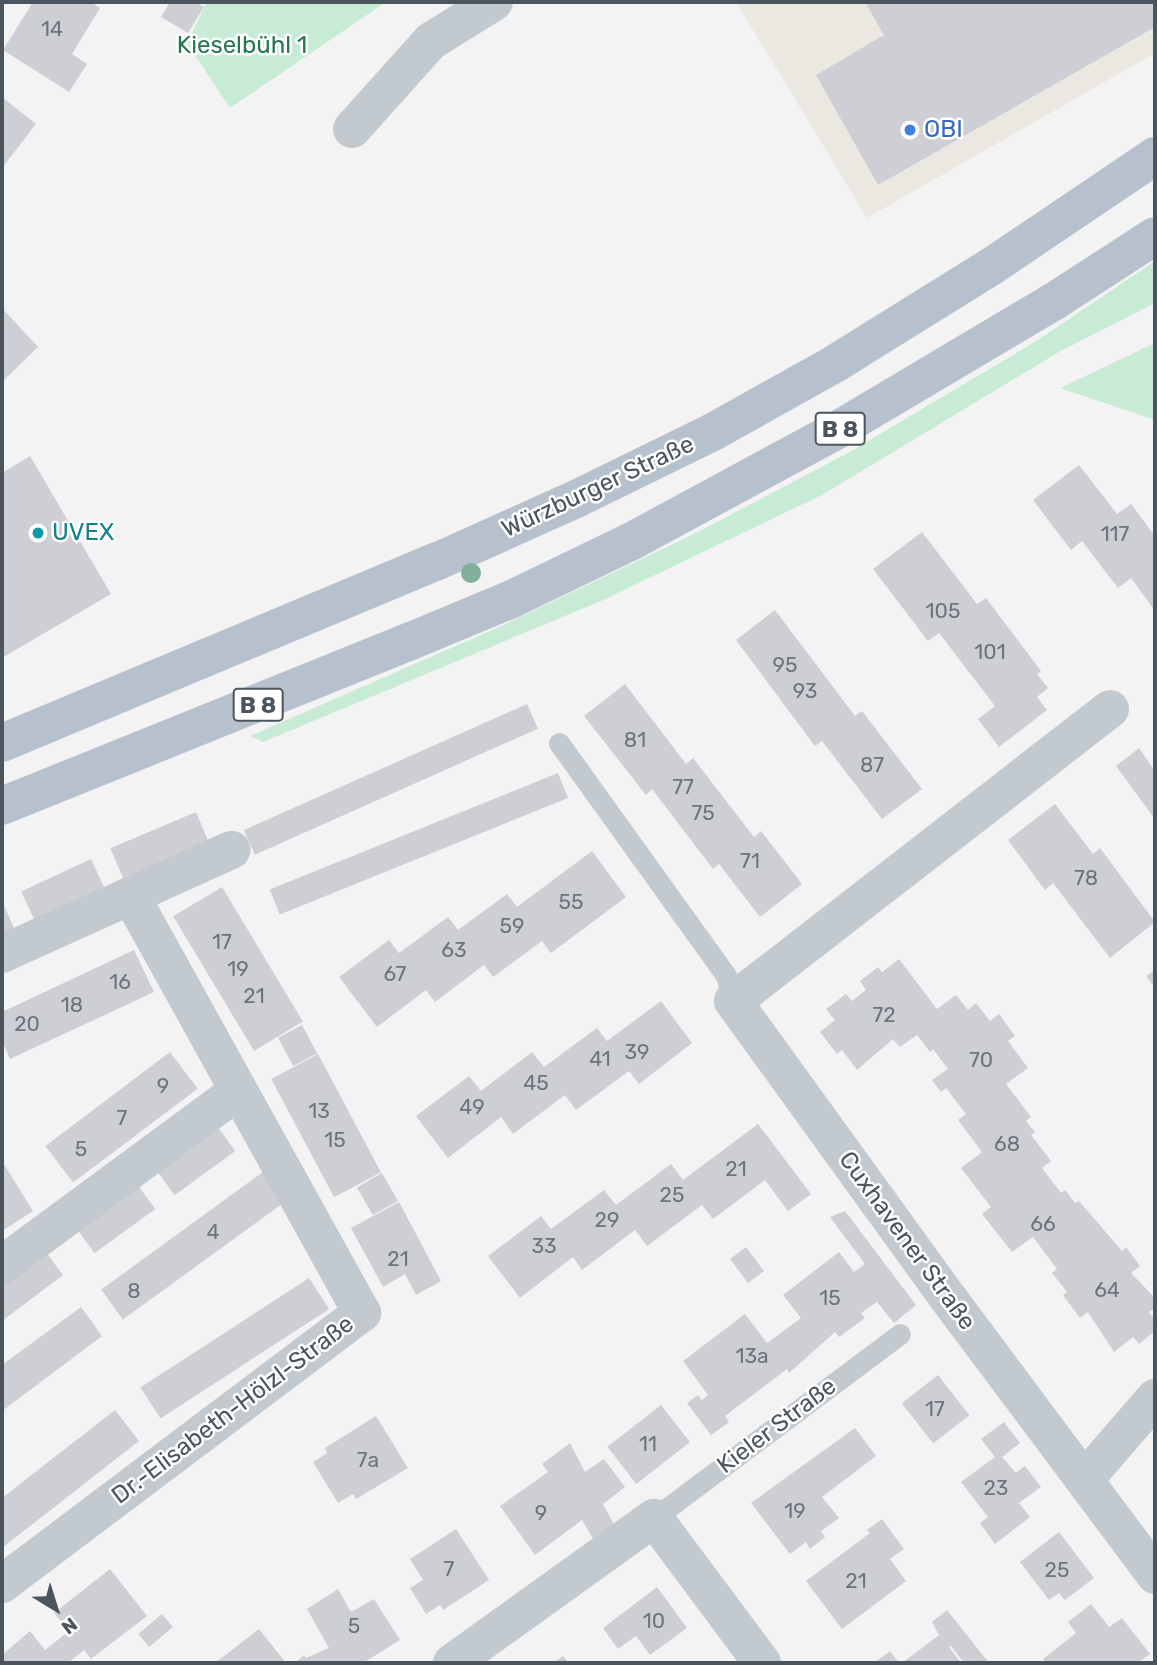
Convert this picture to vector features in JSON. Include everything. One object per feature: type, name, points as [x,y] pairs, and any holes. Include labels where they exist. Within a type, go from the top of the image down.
[{"type":"main road","name":"Würzburger Straße","points":[[2,743],[438,561],[576,499],[711,433],[836,363],[981,273],[1155,156]]},
{"type":"main road","name":"B 8","points":[[2,806],[411,642],[512,599],[632,541],[839,429],[1053,302],[1155,236]]},
{"type":"street","points":[[352,129],[431,41],[494,2]]},
{"type":"street","points":[[733,1000],[1110,709]]},
{"type":"street","points":[[2,954],[231,850]]},
{"type":"street","points":[[2,1265],[239,1091],[131,897]]},
{"type":"street","name":"Cuxhavener Straße","points":[[733,1000],[933,1277],[1155,1575]]},
{"type":"street","name":"Dr.-Elisabeth-Hölzl-Straße","points":[[2,1584],[362,1313],[239,1091]]},
{"type":"street","points":[[1085,1479],[1155,1398]]},
{"type":"street","points":[[654,1518],[762,1663]]},
{"type":"street","name":"Kieler Straße","points":[[452,1663],[654,1518]]},
{"type":"lane","name":"Cuxhavener Straße","points":[[559,743],[726,975],[733,1000]]},
{"type":"lane","name":"Kieler Straße","points":[[654,1518],[900,1334]]},
{"type":"shaded area","name":"OBI","points":[[736,2],[1155,2],[1155,53],[867,218]]},
{"type":"green space","name":"Kieselbühl 1","points":[[207,2],[386,2],[230,108],[187,43]]},
{"type":"green space","points":[[1155,261],[1155,303],[1059,352],[822,495],[601,601],[263,742],[250,736],[499,627],[694,534],[848,453],[1038,340]]},
{"type":"green space","points":[[1155,343],[1155,420],[1060,388]]},
{"type":"building","points":[[33,2],[91,2],[100,8],[72,54],[87,64],[69,92],[3,50]]},
{"type":"building","points":[[170,2],[195,2],[204,7],[188,33],[161,17]]},
{"type":"building","name":"OBI","points":[[865,2],[1155,2],[1155,27],[878,185],[816,75],[884,35]]},
{"type":"building","points":[[2,97],[36,124],[2,168]]},
{"type":"building","points":[[2,308],[38,347],[2,382]]},
{"type":"building","name":"UVEX","points":[[30,456],[111,594],[2,658],[2,473]]},
{"type":"building","points":[[1079,465],[1117,514],[1131,504],[1155,536],[1155,611],[1131,578],[1118,588],[1082,541],[1071,550],[1033,500]]},
{"type":"building","points":[[922,532],[977,604],[986,598],[1041,671],[1037,674],[1048,688],[1037,697],[1047,710],[999,747],[978,719],[995,706],[939,633],[928,641],[873,569]]},
{"type":"building","points":[[775,610],[855,716],[862,711],[922,789],[882,819],[822,741],[815,746],[736,640]]},
{"type":"building","points":[[625,684],[686,764],[693,758],[754,837],[761,831],[802,884],[760,917],[719,864],[713,869],[652,789],[646,795],[584,716]]},
{"type":"building","points":[[527,704],[538,729],[255,855],[244,830]]},
{"type":"building","points":[[1139,748],[1155,771],[1155,819],[1116,766]]},
{"type":"building","points":[[558,773],[568,798],[280,915],[270,890]]},
{"type":"building","points":[[1055,804],[1093,854],[1100,848],[1155,922],[1110,958],[1053,883],[1045,890],[1008,840]]},
{"type":"building","points":[[196,812],[211,847],[125,883],[110,848]]},
{"type":"building","points":[[592,851],[626,897],[551,953],[542,941],[493,977],[484,965],[435,1002],[426,990],[377,1027],[339,977],[389,940],[399,953],[448,917],[458,930],[507,894],[517,907]]},
{"type":"building","points":[[91,859],[107,893],[37,926],[21,892]]},
{"type":"building","points":[[222,887],[303,1022],[254,1051],[173,916]]},
{"type":"building","points":[[2,901],[17,935],[2,941]]},
{"type":"building","points":[[134,950],[154,992],[10,1059],[2,1040],[2,1012]]},
{"type":"building","points":[[899,959],[937,1009],[956,995],[968,1010],[976,1003],[990,1021],[999,1014],[1015,1036],[1008,1041],[1028,1068],[1006,1084],[1031,1117],[1026,1121],[1035,1132],[1031,1135],[1051,1161],[1042,1168],[1061,1193],[1065,1190],[1075,1203],[1079,1201],[1122,1251],[1126,1247],[1140,1266],[1131,1273],[1155,1298],[1155,1308],[1149,1312],[1155,1320],[1155,1331],[1139,1344],[1133,1337],[1114,1352],[1088,1312],[1080,1318],[1063,1295],[1067,1292],[1052,1273],[1057,1269],[1033,1237],[1012,1252],[982,1214],[991,1207],[961,1168],[982,1152],[958,1120],[966,1114],[946,1088],[941,1092],[932,1080],[948,1069],[933,1049],[930,1052],[917,1035],[900,1047],[893,1039],[857,1070],[842,1050],[837,1054],[820,1032],[835,1020],[826,1009],[846,994],[852,1001],[866,990],[860,981],[878,967],[882,972]]},
{"type":"building","points":[[1155,970],[1155,988],[1146,976]]},
{"type":"building","points":[[661,1001],[692,1043],[639,1084],[629,1071],[576,1110],[565,1095],[513,1134],[501,1117],[448,1158],[416,1116],[469,1076],[481,1091],[532,1052],[544,1067],[597,1028],[607,1041]]},
{"type":"building","points":[[302,1025],[317,1053],[293,1066],[278,1038]]},
{"type":"building","points":[[170,1052],[198,1089],[73,1183],[45,1146]]},
{"type":"building","points":[[318,1054],[381,1172],[334,1197],[271,1079]]},
{"type":"building","points":[[758,1124],[811,1194],[788,1211],[765,1180],[713,1219],[702,1205],[647,1246],[635,1230],[582,1270],[573,1257],[520,1298],[488,1256],[541,1216],[551,1229],[604,1190],[616,1205],[671,1164],[683,1180]]},
{"type":"building","points":[[217,1126],[235,1151],[175,1195],[156,1170]]},
{"type":"building","points":[[2,1161],[33,1211],[2,1231]]},
{"type":"building","points":[[263,1172],[285,1202],[123,1319],[101,1290]]},
{"type":"building","points":[[382,1173],[398,1201],[373,1215],[357,1188]]},
{"type":"building","points":[[137,1184],[155,1209],[95,1253],[76,1228]]},
{"type":"building","points":[[399,1202],[441,1281],[416,1295],[405,1274],[383,1287],[351,1228]]},
{"type":"building","points":[[845,1211],[916,1305],[894,1323],[877,1302],[861,1313],[865,1318],[839,1337],[835,1332],[789,1373],[787,1369],[725,1416],[729,1422],[711,1435],[687,1403],[698,1395],[702,1400],[708,1395],[683,1361],[745,1314],[767,1343],[801,1318],[783,1295],[839,1252],[854,1272],[865,1264],[830,1217]]},
{"type":"building","points":[[746,1247],[764,1271],[748,1283],[730,1259]]},
{"type":"building","points":[[45,1251],[63,1275],[2,1321],[2,1282]]},
{"type":"building","points":[[309,1278],[329,1309],[161,1419],[140,1387]]},
{"type":"building","points":[[81,1307],[102,1336],[2,1411],[2,1365]]},
{"type":"building","points":[[938,1375],[969,1415],[933,1444],[902,1403]]},
{"type":"building","points":[[661,1405],[690,1442],[636,1484],[607,1447]]},
{"type":"building","points":[[115,1410],[139,1441],[2,1548],[2,1498]]},
{"type":"building","points":[[376,1416],[408,1468],[356,1499],[353,1494],[338,1503],[313,1462],[327,1453],[325,1448]]},
{"type":"building","points":[[1004,1422],[1020,1443],[1002,1457],[1016,1473],[1025,1466],[1041,1487],[1019,1503],[1030,1517],[995,1544],[980,1523],[988,1517],[961,1482],[995,1457],[981,1439]]},
{"type":"building","points":[[855,1428],[876,1456],[822,1497],[839,1518],[821,1531],[825,1537],[810,1549],[806,1542],[790,1554],[751,1503]]},
{"type":"building","points":[[570,1443],[585,1472],[604,1459],[625,1487],[603,1504],[614,1524],[593,1539],[582,1520],[535,1555],[500,1506],[548,1472],[542,1464]]},
{"type":"building","points":[[882,1519],[904,1549],[890,1559],[906,1581],[842,1629],[806,1581],[870,1533],[867,1530]]},
{"type":"building","points":[[456,1529],[489,1580],[443,1610],[440,1605],[426,1614],[410,1588],[423,1580],[410,1559]]},
{"type":"building","points":[[1059,1532],[1094,1578],[1065,1600],[1059,1593],[1049,1600],[1020,1562]]},
{"type":"building","points":[[110,1569],[147,1616],[91,1659],[84,1650],[68,1663],[2,1663],[2,1655],[30,1631],[45,1650],[69,1631],[54,1613]]},
{"type":"building","points":[[657,1587],[687,1628],[650,1655],[636,1636],[618,1649],[603,1628]]},
{"type":"building","points":[[338,1589],[351,1612],[374,1599],[400,1640],[363,1663],[295,1663],[304,1655],[306,1658],[329,1648],[307,1609]]},
{"type":"building","points":[[1091,1604],[1109,1627],[1122,1618],[1150,1654],[1137,1663],[1046,1663],[1043,1659],[1076,1633],[1068,1622]]},
{"type":"building","points":[[947,1610],[989,1663],[964,1663],[951,1646],[949,1647],[961,1663],[902,1663],[939,1635],[932,1622]]},
{"type":"building","points":[[162,1614],[173,1627],[149,1647],[138,1634]]},
{"type":"building","points":[[259,1629],[286,1663],[215,1663]]},
{"type":"building","points":[[890,1651],[899,1663],[874,1663]]},
{"type":"building","points":[[563,1656],[569,1663],[553,1663]]},
{"type":"place","name":"OBI","points":[[910,130]]},
{"type":"place","name":"UVEX","points":[[38,533]]}]
